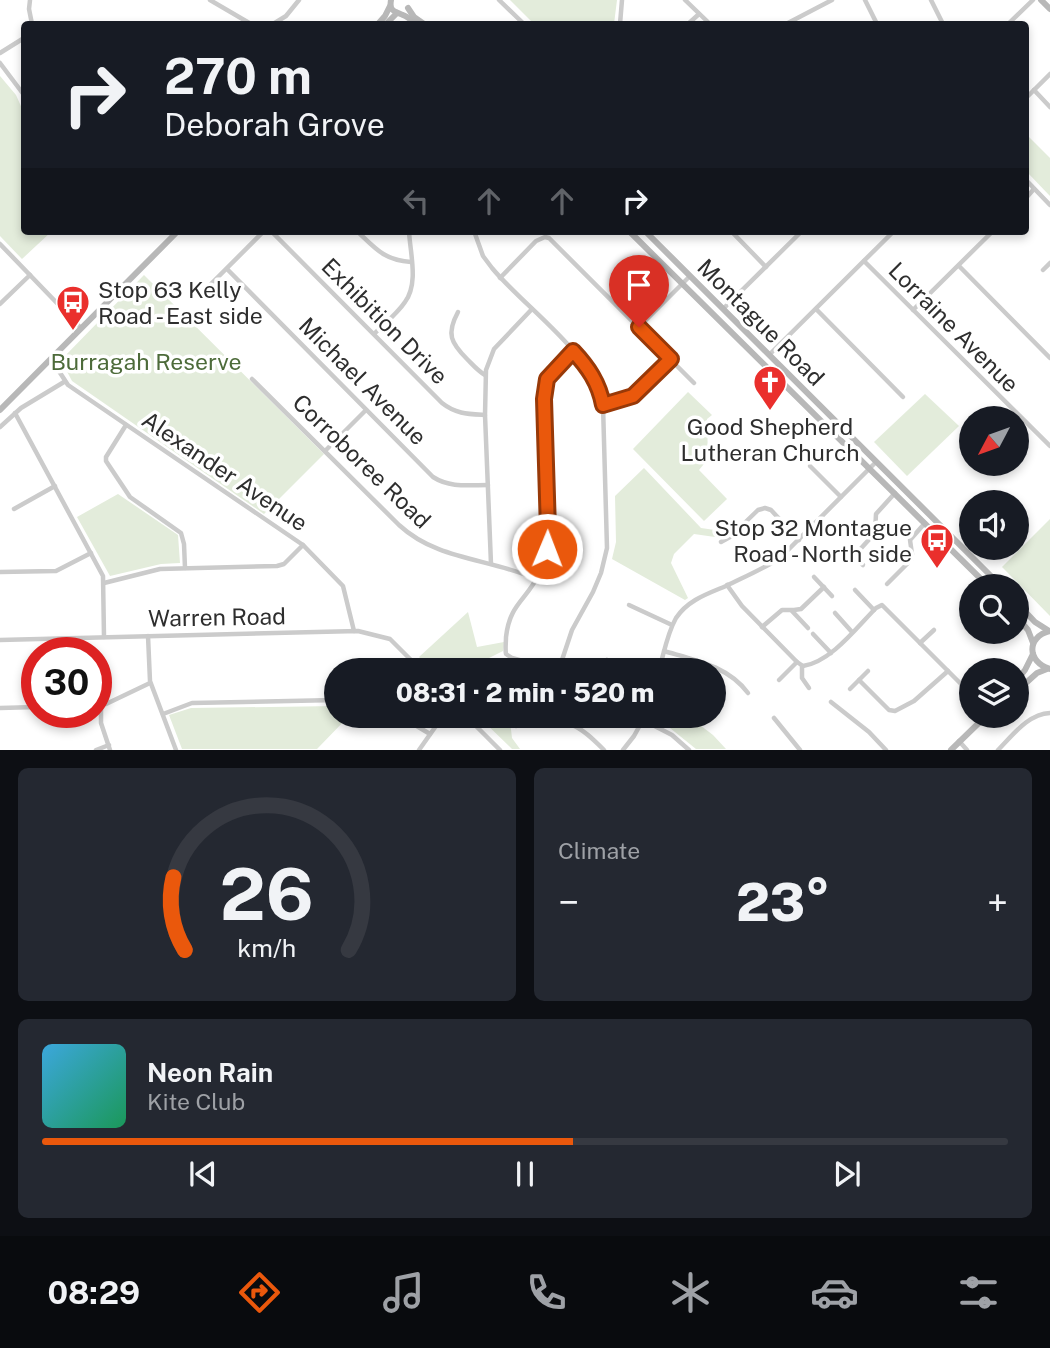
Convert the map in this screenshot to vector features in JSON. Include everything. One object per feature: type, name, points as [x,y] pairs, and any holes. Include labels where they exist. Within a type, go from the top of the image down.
[{"type":"main road","points":[[1041,0],[1050,9]]},
{"type":"main road","points":[[391,1],[392,10],[412,21]]},
{"type":"main road","points":[[381,21],[391,1]]},
{"type":"main road","points":[[390,21],[409,3],[414,17],[420,21]]},
{"type":"main road","points":[[0,410],[174,235]]},
{"type":"main road","name":"Montague Road","points":[[633,235],[976,574]]},
{"type":"main road","name":"Montague Road","points":[[649,235],[989,574]]},
{"type":"main road","points":[[762,362],[769,355]]},
{"type":"main road","points":[[1029,616],[1049,631]]},
{"type":"main road","points":[[1033,645],[1040,634],[1049,631]]},
{"type":"main road","points":[[1029,633],[1033,645],[1029,664]]},
{"type":"main road","points":[[1033,654],[1038,663],[1049,669]]},
{"type":"main road","points":[[1029,680],[1037,673],[1049,669]]},
{"type":"main road","points":[[951,750],[973,728]]},
{"type":"street","points":[[30,0],[32,21]]},
{"type":"street","points":[[210,0],[246,21]]},
{"type":"street","points":[[280,21],[299,0]]},
{"type":"street","points":[[499,0],[521,21]]},
{"type":"street","points":[[620,21],[622,0]]},
{"type":"street","points":[[685,0],[707,21]]},
{"type":"street","points":[[798,21],[832,0]]},
{"type":"street","points":[[865,0],[876,21]]},
{"type":"street","points":[[931,0],[942,21]]},
{"type":"street","points":[[1010,21],[1033,0]]},
{"type":"street","points":[[691,21],[699,14]]},
{"type":"street","points":[[0,53],[21,40]]},
{"type":"street","points":[[0,64],[21,91]]},
{"type":"street","points":[[1029,95],[1050,74]]},
{"type":"street","points":[[1034,90],[1050,107]]},
{"type":"street","points":[[1029,183],[1050,205]]},
{"type":"street","points":[[1029,195],[1034,189]]},
{"type":"street","points":[[200,295],[260,235]]},
{"type":"street","name":"Exhibition Drive","points":[[275,235],[446,406],[460,413],[485,415]]},
{"type":"street","points":[[362,235],[385,257],[411,262]]},
{"type":"street","points":[[374,334],[407,300],[412,286],[409,235]]},
{"type":"street","points":[[475,235],[483,256],[500,278],[573,351],[594,378],[603,405],[607,548],[601,573],[572,629],[561,663],[557,667],[548,668],[512,658],[505,652],[507,626],[516,606],[536,579],[546,557],[548,537],[544,387],[547,379],[573,351]]},
{"type":"street","points":[[736,235],[766,267]]},
{"type":"street","points":[[723,309],[798,235]]},
{"type":"street","points":[[769,355],[890,235]]},
{"type":"street","points":[[913,310],[989,235]]},
{"type":"street","points":[[500,278],[536,241],[547,237],[694,383]]},
{"type":"street","points":[[0,244],[81,328]]},
{"type":"street","name":"Lorraine Avenue","points":[[864,261],[1009,406]]},
{"type":"street","points":[[1043,270],[1050,263]]},
{"type":"street","points":[[959,265],[1049,355]]},
{"type":"street","name":"Michael Avenue","points":[[227,269],[437,480],[455,485],[488,485]]},
{"type":"street","points":[[0,304],[30,275]]},
{"type":"street","points":[[639,327],[690,276]]},
{"type":"street","points":[[491,564],[485,375],[494,349],[532,309]]},
{"type":"street","points":[[816,309],[903,397]]},
{"type":"street","points":[[458,312],[452,325],[451,337],[454,344],[485,375]]},
{"type":"street","name":"Alexander Avenue","points":[[51,358],[64,382],[303,545],[343,588],[354,631]]},
{"type":"street","points":[[603,405],[633,396],[671,359]]},
{"type":"street","name":"Corroboree Road","points":[[252,379],[399,526],[417,540],[442,552],[512,569],[536,579]]},
{"type":"street","points":[[0,428],[15,413],[64,382]]},
{"type":"street","points":[[325,451],[366,410]]},
{"type":"street","points":[[15,413],[103,576],[104,637]]},
{"type":"street","points":[[126,425],[106,457],[107,463],[130,497],[181,533],[185,568]]},
{"type":"street","name":"Lorraine Avenue","points":[[1029,426],[1050,446]]},
{"type":"street","points":[[662,658],[673,625],[691,602],[770,564],[783,555],[876,462]]},
{"type":"street","points":[[810,466],[841,497]]},
{"type":"street","points":[[14,509],[55,486]]},
{"type":"street","points":[[854,556],[875,533],[876,514],[895,493]]},
{"type":"street","points":[[721,542],[730,537],[758,510],[765,508],[771,510],[799,540]]},
{"type":"street","points":[[887,584],[911,560],[910,540],[925,523]]},
{"type":"street","points":[[104,583],[160,569],[277,566],[285,563],[303,545]]},
{"type":"street","points":[[845,548],[863,565]]},
{"type":"street","points":[[0,572],[56,571],[91,553]]},
{"type":"street","points":[[814,577],[832,596]]},
{"type":"street","points":[[727,585],[739,603],[802,666],[815,663],[831,653],[880,605],[959,682]]},
{"type":"street","points":[[762,627],[780,611],[803,608],[824,587]]},
{"type":"street","points":[[855,590],[874,610]]},
{"type":"street","points":[[629,605],[673,625]]},
{"type":"street","points":[[791,610],[808,628]]},
{"type":"street","points":[[835,613],[852,632]]},
{"type":"street","points":[[920,643],[933,630]]},
{"type":"street","name":"Warren Road","points":[[104,637],[354,631],[390,639],[409,658]]},
{"type":"street","points":[[813,635],[831,653]]},
{"type":"street","points":[[148,636],[150,683],[176,750]]},
{"type":"street","name":"Warren Road","points":[[0,640],[21,639]]},
{"type":"street","points":[[664,651],[722,670],[748,693]]},
{"type":"street","points":[[779,680],[796,662]]},
{"type":"street","points":[[802,666],[802,678],[809,688]]},
{"type":"street","points":[[850,689],[868,671]]},
{"type":"street","points":[[859,680],[889,710],[897,711],[914,701],[948,671]]},
{"type":"street","points":[[112,702],[150,683]]},
{"type":"street","points":[[163,714],[192,703],[324,699]]},
{"type":"street","points":[[831,702],[869,732],[886,750]]},
{"type":"street","points":[[0,708],[21,707]]},
{"type":"street","points":[[998,750],[1033,718],[1050,713]]},
{"type":"street","points":[[774,718],[800,750]]},
{"type":"street","points":[[96,750],[109,747],[103,728]]},
{"type":"street","points":[[420,728],[430,734]]},
{"type":"street","points":[[419,750],[434,728]]},
{"type":"street","points":[[478,728],[500,750]]},
{"type":"street","points":[[579,728],[604,750]]},
{"type":"street","points":[[622,750],[637,728]]},
{"type":"street","points":[[661,728],[689,750]]},
{"type":"street","points":[[959,741],[967,750]]},
{"type":"green space","points":[[510,0],[617,0],[614,21],[531,21]]},
{"type":"green space","points":[[0,76],[16,95],[21,106],[21,235],[48,235],[22,259],[0,236]]},
{"type":"green space","points":[[1029,137],[1050,158],[1050,196],[1029,174]]},
{"type":"green space","name":"Burragah Reserve","points":[[144,275],[324,454],[264,514],[72,381],[61,360]]},
{"type":"green space","points":[[688,392],[712,415],[707,419],[708,459],[699,470],[727,499],[704,521],[633,449]]},
{"type":"green space","points":[[925,394],[959,426],[907,476],[874,442]]},
{"type":"green space","points":[[644,468],[701,528],[722,531],[715,537],[694,534],[674,554],[671,563],[688,598],[685,600],[612,559],[616,542],[615,496]]},
{"type":"green space","points":[[118,494],[178,535],[180,563],[161,564],[110,576],[77,517]]},
{"type":"green space","points":[[1050,519],[1050,616],[1029,595],[1029,574],[1009,574],[1002,567],[1009,560],[1029,560],[1029,540]]},
{"type":"green space","points":[[468,612],[477,647],[504,642],[503,651],[489,658],[419,657]]},
{"type":"green space","points":[[324,706],[324,728],[337,728],[317,749],[182,749],[169,715],[191,708]]},
{"type":"green space","points":[[490,728],[511,728],[512,738],[520,749],[512,749]]},
{"type":"green space","points":[[670,728],[704,728],[726,749],[696,749]]},
{"type":"place","name":"Stop 63 Kelly Road - East side","points":[[73,332]]},
{"type":"place","name":"Good Shepherd Lutheran Church","points":[[770,412]]},
{"type":"place","name":"Stop 32 Montague Road - North side","points":[[937,570]]},
{"type":"route","points":[[547,549],[544,399],[547,379],[573,351],[594,378],[603,405],[630,397],[671,359],[639,327]]}]
